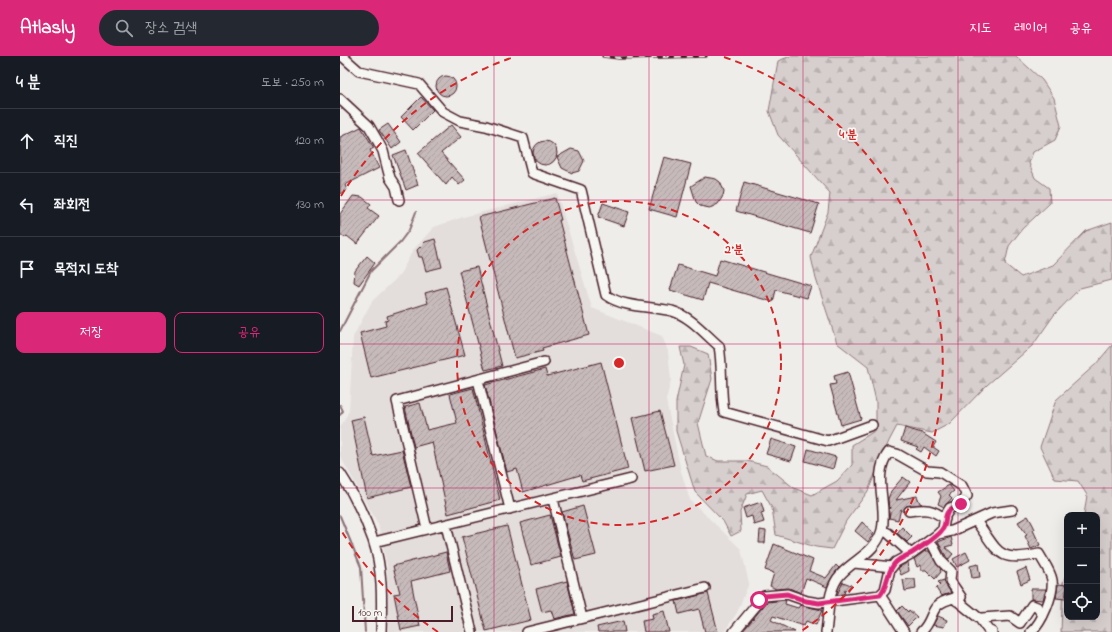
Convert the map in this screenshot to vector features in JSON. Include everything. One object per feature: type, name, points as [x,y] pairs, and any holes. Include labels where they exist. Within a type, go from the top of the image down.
[{"type":"street","points":[[342,56],[359,71],[419,84],[443,112],[460,121],[486,126],[523,138],[532,173],[581,190],[606,296],[615,302],[673,312],[688,319],[719,346],[723,367],[721,395],[724,412],[828,441],[872,425]]},
{"type":"street","points":[[340,99],[369,126],[383,151],[390,178],[396,187],[399,200]]},
{"type":"street","points":[[427,529],[397,401],[544,362]]},
{"type":"street","points":[[478,380],[510,509]]},
{"type":"street","points":[[734,632],[764,596],[787,594],[806,601],[830,602],[862,596],[880,595],[885,590],[892,567],[896,562],[911,554],[943,529],[945,519],[950,508],[961,504],[967,496],[962,486],[940,472],[927,472],[896,454],[889,452],[880,472],[883,510],[882,530],[875,544],[862,558],[841,574],[834,585],[830,597],[830,602],[826,632]]},
{"type":"street","points":[[340,473],[360,509],[374,542],[380,572],[382,632]]},
{"type":"street","points":[[374,542],[631,480]]},
{"type":"street","points":[[553,498],[582,618]]},
{"type":"street","points":[[909,511],[924,509],[934,510],[945,519]]},
{"type":"street","points":[[938,534],[952,531],[992,513],[1012,510]]},
{"type":"street","points":[[976,521],[1000,554],[1006,557],[1024,557],[1039,554],[1052,580],[1048,605],[1040,622],[1031,632]]},
{"type":"street","points":[[446,525],[472,632]]},
{"type":"street","points":[[882,530],[888,533],[911,554]]},
{"type":"street","points":[[930,540],[941,561],[951,571],[950,581],[961,597],[957,601]]},
{"type":"street","points":[[854,563],[892,567]]},
{"type":"street","points":[[527,632],[705,588]]},
{"type":"street","points":[[880,595],[904,632]]},
{"type":"street","points":[[921,632],[928,626],[935,608],[943,601],[954,598],[980,620],[983,626],[992,632]]},
{"type":"street","points":[[980,620],[982,618],[1010,616],[1020,623],[1032,605],[1037,606],[1043,615]]},
{"type":"shaded area","points":[[557,193],[592,308],[662,336],[668,351],[671,380],[666,400],[681,471],[690,500],[741,549],[749,583],[737,613],[724,632],[388,632],[387,566],[378,524],[340,456],[340,428],[349,411],[353,337],[372,301],[399,276],[413,250],[434,227],[463,217]]},
{"type":"green space","points":[[791,56],[1016,56],[1042,80],[1054,98],[1061,126],[1055,140],[1033,152],[1029,163],[1035,178],[1049,188],[1050,203],[1022,229],[1009,246],[1005,264],[1021,277],[1053,265],[1086,231],[1112,222],[1112,280],[1080,288],[1054,315],[1033,345],[987,385],[949,424],[932,433],[897,426],[868,491],[846,521],[832,549],[816,547],[776,535],[772,508],[762,490],[747,494],[740,512],[741,531],[731,536],[723,521],[695,492],[676,431],[676,402],[684,365],[680,347],[691,347],[708,354],[712,379],[698,423],[706,456],[718,461],[747,461],[767,466],[794,488],[812,495],[837,481],[852,465],[852,445],[876,430],[876,401],[868,367],[837,343],[816,279],[811,257],[828,212],[830,193],[778,135],[769,111],[778,61]]},
{"type":"green space","points":[[1112,345],[1112,632],[1061,632],[1064,580],[1064,620],[1100,620],[1100,512],[1084,512],[1087,495],[1078,481],[1055,479],[1040,447],[1056,400],[1096,364]]},
{"type":"building","points":[[446,76],[453,79],[456,86],[453,93],[446,96],[439,93],[436,86],[439,79]]},
{"type":"building","points":[[421,97],[433,110],[413,130],[401,117]]},
{"type":"building","points":[[388,124],[401,142],[392,149],[379,130]]},
{"type":"building","points":[[451,125],[461,137],[441,153],[465,180],[459,185],[452,177],[446,185],[418,153]]},
{"type":"building","points":[[361,127],[374,148],[370,150],[379,168],[345,185],[347,190],[340,194],[340,137]]},
{"type":"building","points":[[545,141],[550,142],[556,148],[556,158],[550,164],[545,165],[540,164],[534,158],[533,153],[534,148],[540,142]]},
{"type":"building","points":[[571,149],[579,151],[584,161],[579,171],[572,173],[562,168],[557,157]]},
{"type":"building","points":[[406,150],[418,185],[406,190],[393,155]]},
{"type":"building","points":[[664,157],[691,164],[677,217],[649,209]]},
{"type":"building","points":[[705,177],[716,179],[720,182],[724,191],[718,204],[710,208],[700,206],[696,202],[691,186]]},
{"type":"building","points":[[744,182],[819,204],[810,233],[736,211]]},
{"type":"building","points":[[353,196],[362,197],[371,204],[368,208],[379,216],[357,244],[347,236],[345,238],[340,234],[340,214]]},
{"type":"building","points":[[555,198],[561,220],[559,220],[589,335],[542,348],[543,351],[515,358],[479,217]]},
{"type":"building","points":[[603,203],[629,212],[624,226],[598,217]]},
{"type":"building","points":[[435,239],[442,267],[426,271],[422,257],[419,257],[417,250],[425,242]]},
{"type":"building","points":[[367,256],[375,263],[359,285],[354,282],[355,271]]},
{"type":"building","points":[[720,259],[811,286],[807,298],[776,290],[773,302],[708,283],[703,300],[670,290],[678,265],[715,276]]},
{"type":"building","points":[[477,267],[502,366],[485,370],[459,271]]},
{"type":"building","points":[[446,287],[465,355],[371,378],[360,333],[386,326],[385,321],[388,320],[387,316],[428,303],[425,293]]},
{"type":"building","points":[[601,362],[628,469],[582,481],[580,475],[523,492],[517,469],[507,472],[485,385],[545,369],[547,376]]},
{"type":"building","points":[[848,372],[861,419],[841,425],[830,385],[836,384],[834,376]]},
{"type":"building","points":[[473,388],[500,500],[448,514],[432,442],[414,447],[405,407],[420,403],[427,430],[457,423],[450,394]]},
{"type":"building","points":[[660,411],[674,465],[645,471],[632,418]]},
{"type":"building","points":[[364,417],[373,456],[402,450],[411,487],[367,498],[351,420]]},
{"type":"building","points":[[905,428],[922,433],[936,442],[933,447],[939,451],[936,456],[924,447],[921,452],[916,449],[918,447],[901,441]]},
{"type":"building","points":[[771,439],[796,447],[791,461],[766,454]]},
{"type":"building","points":[[808,449],[836,457],[833,469],[805,461]]},
{"type":"building","points":[[903,477],[910,482],[896,500],[917,496],[922,504],[906,506],[903,512],[901,509],[898,520],[889,518],[891,507],[889,509],[888,499],[891,491]]},
{"type":"building","points":[[949,485],[954,491],[949,495],[952,498],[944,507],[938,504],[941,496],[938,492]]},
{"type":"building","points":[[761,502],[764,512],[761,513],[764,522],[754,525],[752,516],[746,518],[743,508]]},
{"type":"building","points":[[583,506],[596,555],[575,560],[562,512]]},
{"type":"building","points":[[550,515],[561,557],[531,565],[520,523]]},
{"type":"building","points":[[1028,516],[1035,529],[1033,530],[1040,545],[1031,549],[1025,536],[1027,535],[1018,522]]},
{"type":"building","points":[[862,522],[874,533],[868,542],[855,531]]},
{"type":"building","points":[[507,526],[531,620],[486,631],[462,537]]},
{"type":"building","points":[[902,527],[912,537],[907,542],[897,533]]},
{"type":"building","points":[[760,530],[766,531],[765,543],[759,543]]},
{"type":"building","points":[[951,537],[953,545],[945,547],[953,554],[948,560],[938,542]]},
{"type":"building","points":[[774,544],[813,560],[809,571],[826,578],[836,565],[839,568],[827,587],[806,578],[801,593],[789,588],[776,589],[770,586],[774,573],[765,570]]},
{"type":"building","points":[[925,551],[929,551],[941,569],[941,572],[935,579],[926,570],[921,570],[921,565],[917,567],[914,559]]},
{"type":"building","points":[[446,552],[450,571],[411,581],[420,626],[401,630],[394,594],[400,593],[393,566]]},
{"type":"building","points":[[966,552],[970,560],[957,567],[953,559]]},
{"type":"building","points":[[908,562],[909,571],[901,575],[898,568]]},
{"type":"building","points":[[978,564],[980,577],[972,578],[970,566]]},
{"type":"building","points":[[1026,568],[1030,580],[1021,584],[1017,572]]},
{"type":"building","points":[[915,579],[916,589],[905,591],[903,580]]},
{"type":"building","points":[[944,580],[951,593],[941,596],[936,588],[940,584],[938,582]]},
{"type":"building","points":[[567,581],[575,614],[554,619],[551,610],[542,612],[536,589]]},
{"type":"building","points":[[843,582],[851,585],[848,591],[845,590],[844,594],[837,595]]},
{"type":"building","points":[[1058,584],[1064,585],[1064,599],[1056,598]]},
{"type":"building","points":[[1031,589],[1046,589],[1043,600],[1031,599]]},
{"type":"building","points":[[708,593],[718,632],[705,632],[699,609],[679,614],[676,601]]},
{"type":"building","points":[[786,600],[785,604],[798,608],[800,605],[822,610],[816,625],[806,621],[804,626],[773,616],[771,620],[795,632],[742,632],[767,602]]},
{"type":"building","points":[[902,606],[908,612],[909,610],[917,617],[908,626],[897,611]]},
{"type":"building","points":[[664,611],[669,632],[644,632],[642,621],[653,619],[652,614]]},
{"type":"building","points":[[938,616],[947,620],[944,627],[933,625]]},
{"type":"building","points":[[623,621],[625,632],[598,632],[597,627]]},
{"type":"waterway","points":[[340,331],[371,271],[400,242],[409,230],[416,212]]},
{"type":"waterway","points":[[340,405],[343,411],[340,415]]},
{"type":"waterway","points":[[340,516],[361,567],[365,632]]},
{"type":"railway","points":[[603,56],[619,58],[706,56]]},
{"type":"route","points":[[759,600],[764,596],[787,594],[806,601],[819,603],[862,596],[880,595],[885,590],[890,569],[896,562],[911,554],[938,534],[943,529],[945,516],[950,508],[961,504]]}]
